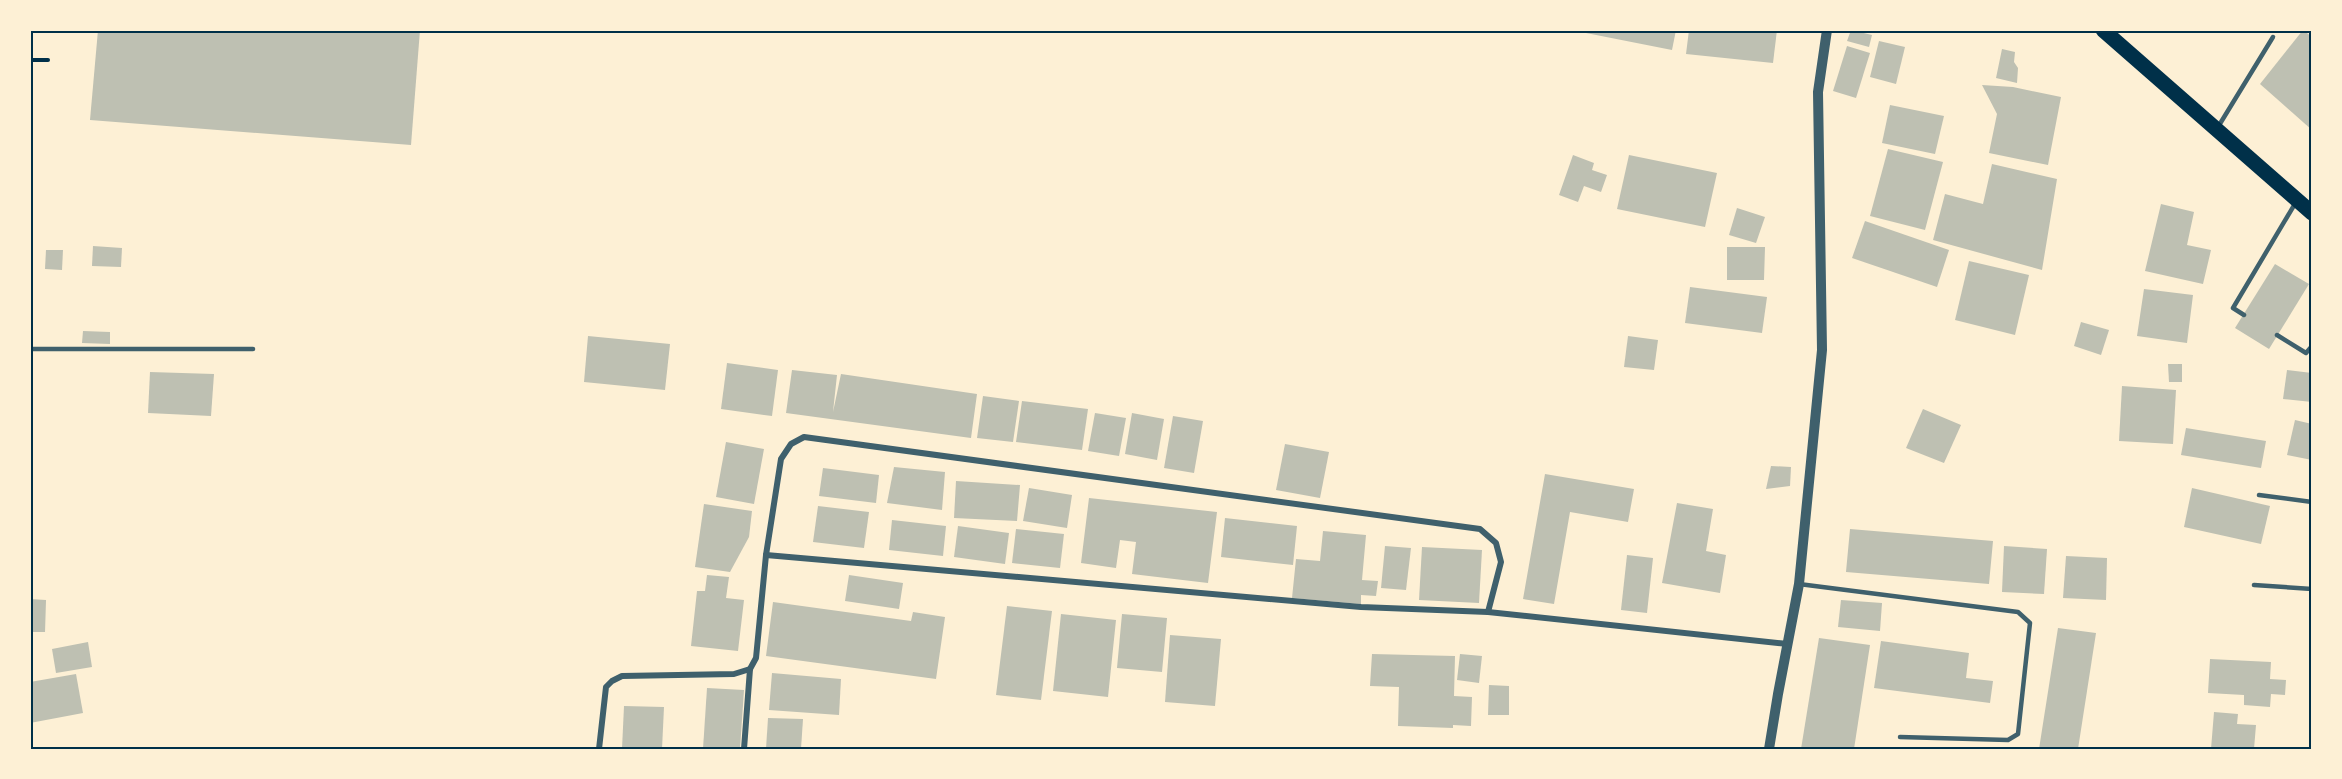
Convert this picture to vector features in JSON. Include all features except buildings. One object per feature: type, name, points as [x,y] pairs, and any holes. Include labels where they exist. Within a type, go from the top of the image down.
[{"type":"main road","points":[[2112,33],[2217,130],[2312,213]]},
{"type":"street","points":[[1769,749],[1799,584],[1822,350],[1818,92],[1827,30]]},
{"type":"street","points":[[744,749],[750,669],[756,658],[766,555],[781,459],[791,444],[804,437],[1480,529],[1496,543],[1501,562],[1488,612]]},
{"type":"street","points":[[766,555],[1349,606],[1488,612],[1789,644]]},
{"type":"street","points":[[598,749],[606,687],[612,681],[622,676],[734,674],[750,669]]},
{"type":"lane","points":[[2217,130],[2273,37]]},
{"type":"lane","points":[[2244,315],[2233,308],[2297,200]]},
{"type":"lane","points":[[2277,335],[2306,353],[2312,346]]},
{"type":"lane","points":[[30,349],[253,349]]},
{"type":"lane","points":[[2259,495],[2312,502]]},
{"type":"lane","points":[[1799,584],[2018,612],[2030,623],[2018,734],[2008,740],[1900,737]]},
{"type":"lane","points":[[2254,585],[2312,590]]},
{"type":"path","points":[[30,60],[48,60]]}]
